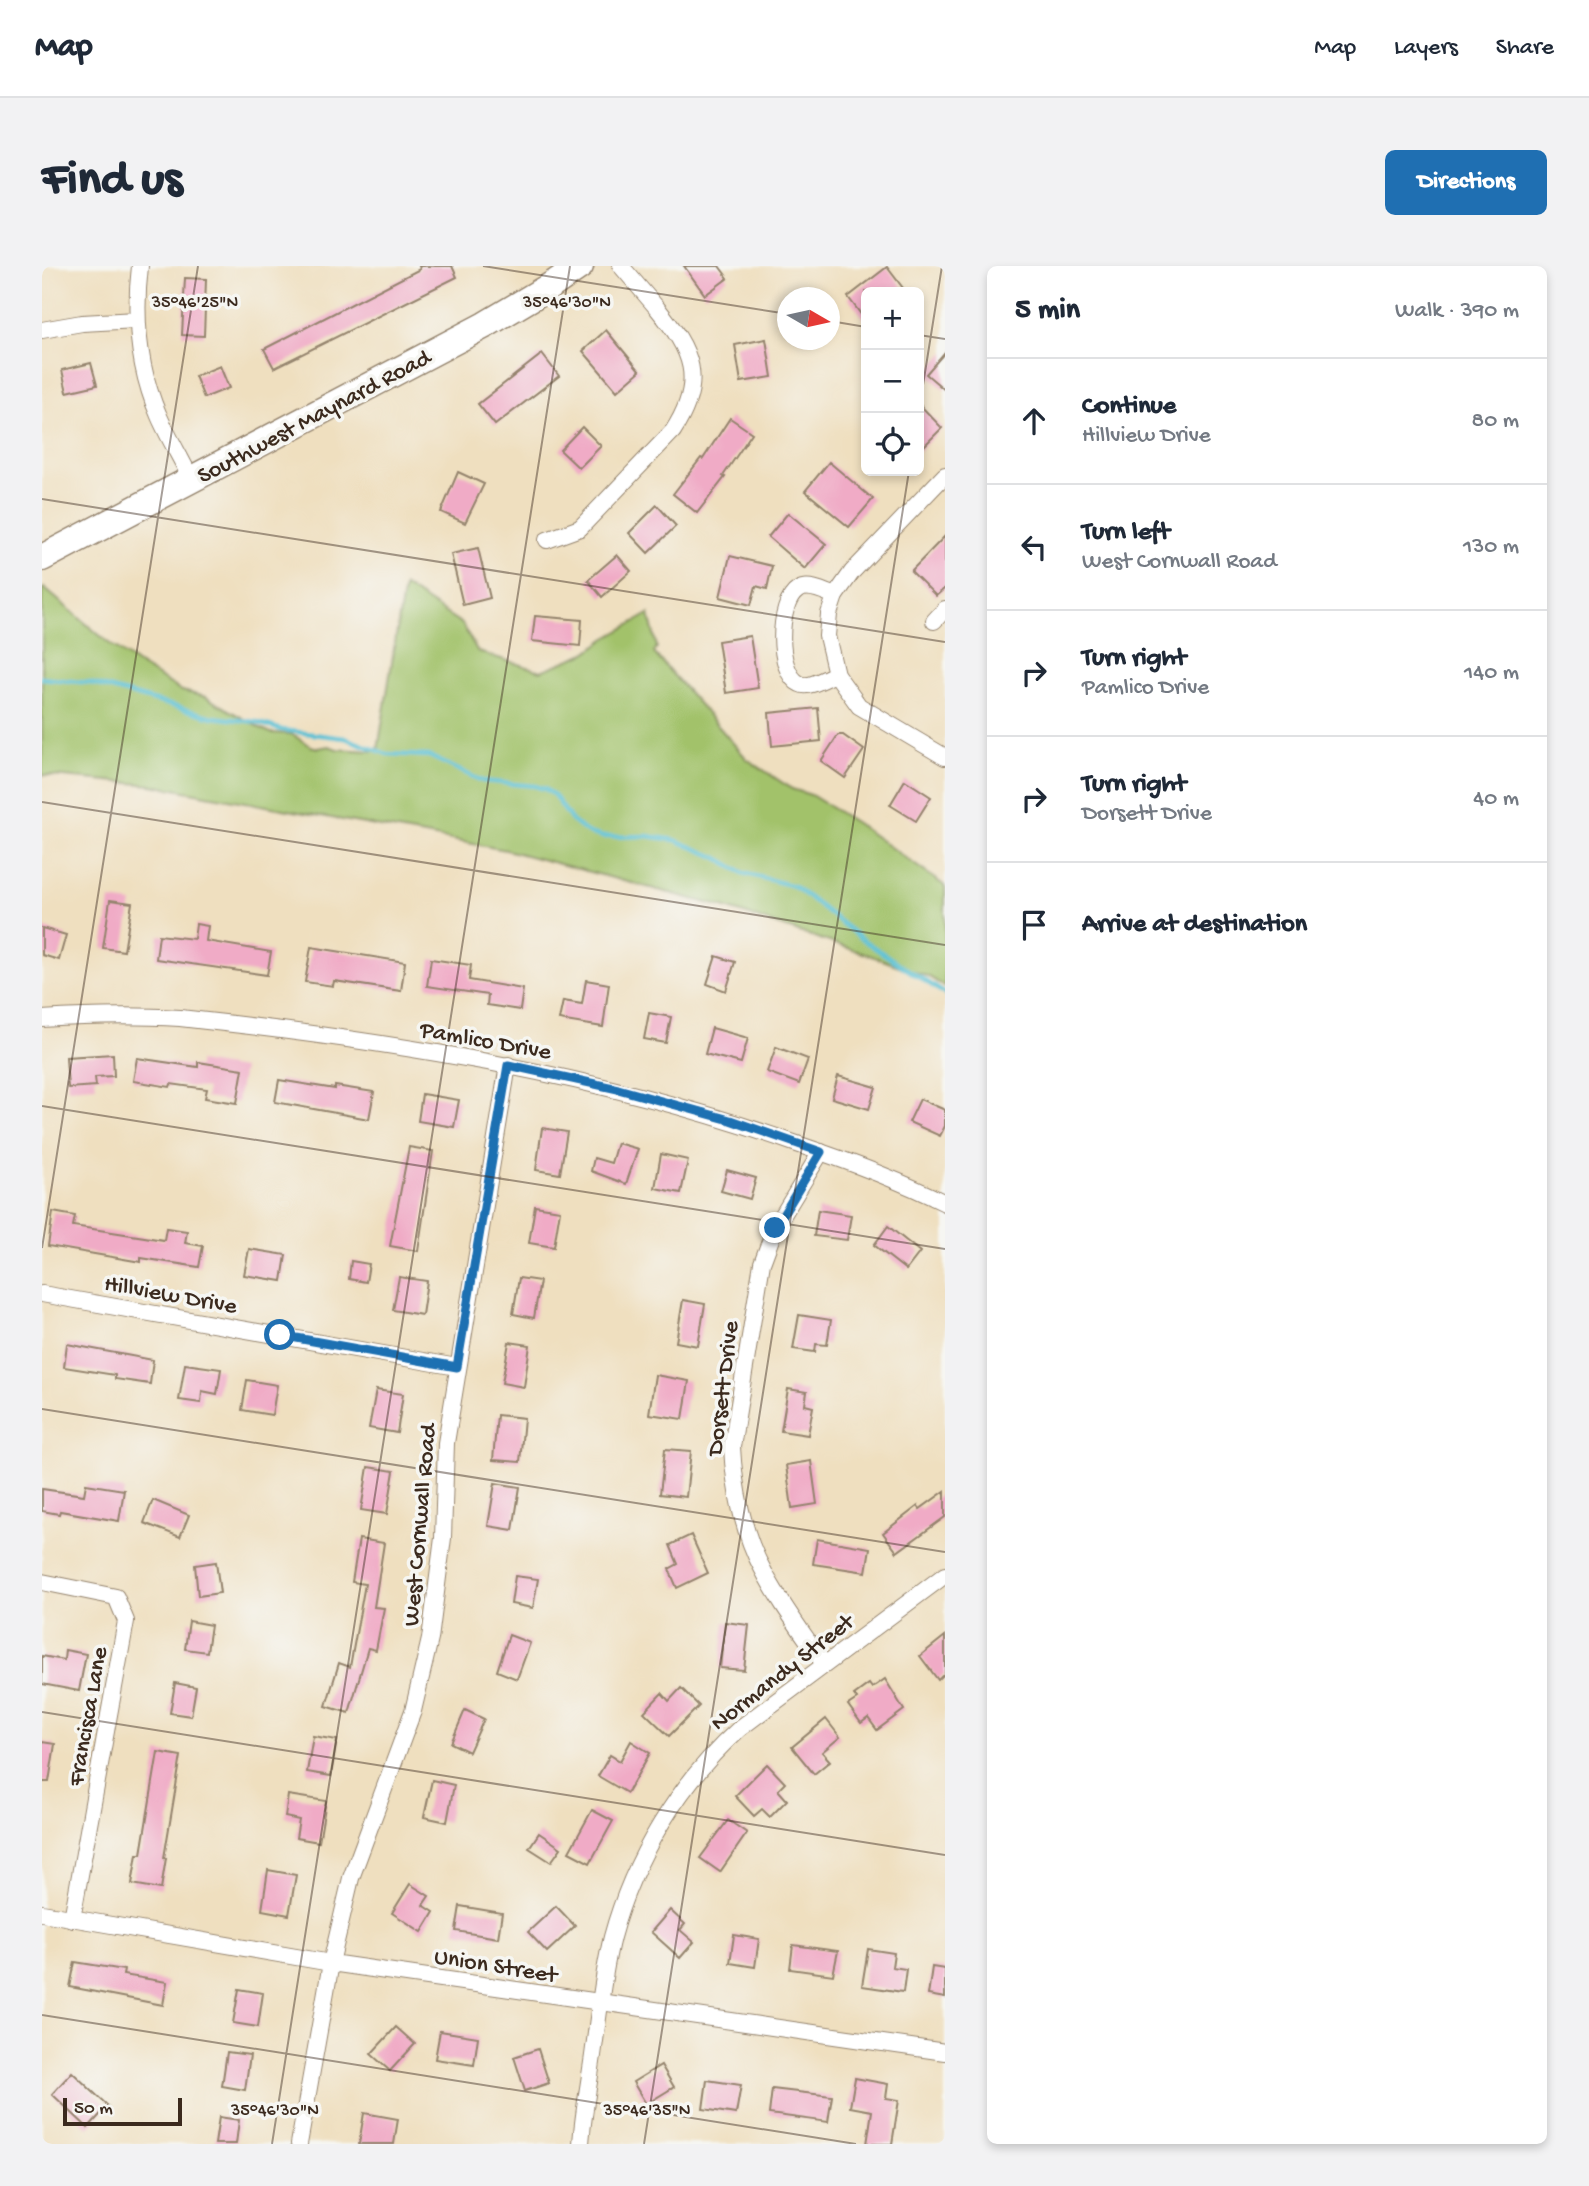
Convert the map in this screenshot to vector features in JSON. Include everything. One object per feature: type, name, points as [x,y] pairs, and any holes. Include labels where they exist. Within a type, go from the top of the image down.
[{"type":"main road","name":"Southwest Maynard Road","points":[[42,558],[485,325],[580,266]]},
{"type":"street","points":[[140,266],[137,320],[144,372],[159,418],[191,479]]},
{"type":"street","points":[[547,541],[580,528],[673,431],[683,416],[689,397],[692,376],[684,345],[621,266]]},
{"type":"street","points":[[42,330],[82,323],[137,320]]},
{"type":"street","points":[[945,475],[852,572],[835,596],[829,614],[827,636],[836,674],[859,706],[945,757]]},
{"type":"street","points":[[835,596],[805,587],[797,590],[784,616],[783,643],[785,666],[790,676],[800,684],[807,685],[836,674]]},
{"type":"street","name":"Pamlico Drive","points":[[42,1019],[115,1016],[180,1018],[366,1041],[508,1065],[618,1089],[730,1120],[904,1183],[945,1203]]},
{"type":"street","name":"West Cornwall Road","points":[[299,2144],[331,1963],[351,1878],[413,1711],[430,1639],[443,1538],[446,1443],[508,1065]]},
{"type":"street","name":"Dorsett Drive","points":[[821,1152],[775,1228],[762,1263],[732,1447],[739,1496],[757,1557],[778,1597],[824,1664]]},
{"type":"street","name":"Hillview Drive","points":[[42,1294],[457,1367]]},
{"type":"street","name":"Normandy Street","points":[[581,2144],[612,1938],[640,1861],[666,1816],[723,1743],[945,1575]]},
{"type":"street","name":"Francisca Lane","points":[[42,1582],[116,1597],[126,1621],[72,1919]]},
{"type":"street","name":"Union Street","points":[[42,1913],[331,1963],[945,2052]]},
{"type":"green space","points":[[404,586],[462,624],[478,652],[541,671],[586,653],[649,614],[657,647],[654,653],[747,759],[792,789],[811,795],[856,823],[945,886],[945,987],[929,977],[869,955],[723,907],[506,850],[152,785],[42,775],[42,589],[110,644],[182,691],[206,697],[262,729],[271,733],[291,734],[311,746],[371,751],[378,750]]},
{"type":"building","points":[[419,266],[452,266],[457,277],[274,368],[264,349],[420,269]]},
{"type":"building","points":[[684,266],[719,266],[728,278],[705,295]]},
{"type":"building","points":[[887,267],[902,287],[861,287]]},
{"type":"building","points":[[185,278],[206,279],[204,336],[182,335]]},
{"type":"building","points":[[861,287],[861,314],[848,297]]},
{"type":"building","points":[[606,330],[640,371],[617,391],[583,351]]},
{"type":"building","points":[[766,339],[772,377],[741,382],[735,345]]},
{"type":"building","points":[[945,352],[945,390],[926,374]]},
{"type":"building","points":[[542,354],[559,376],[495,425],[478,404]]},
{"type":"building","points":[[91,363],[97,385],[67,392],[62,370]]},
{"type":"building","points":[[220,366],[229,388],[204,398],[195,376]]},
{"type":"building","points":[[924,409],[942,428],[924,446]]},
{"type":"building","points":[[730,418],[752,433],[723,476],[725,477],[697,513],[673,494],[701,458],[703,459]]},
{"type":"building","points":[[582,427],[601,446],[579,468],[560,450]]},
{"type":"building","points":[[829,462],[873,499],[849,527],[805,491]]},
{"type":"building","points":[[458,472],[484,484],[465,523],[441,512]]},
{"type":"building","points":[[657,505],[676,526],[648,553],[629,533]]},
{"type":"building","points":[[788,513],[826,544],[805,569],[768,537]]},
{"type":"building","points":[[945,536],[945,588],[936,596],[911,571]]},
{"type":"building","points":[[478,548],[490,598],[463,605],[451,554]]},
{"type":"building","points":[[617,555],[631,571],[602,597],[588,580]]},
{"type":"building","points":[[730,556],[772,566],[767,589],[756,586],[751,605],[720,597]]},
{"type":"building","points":[[535,616],[582,620],[580,646],[532,641]]},
{"type":"building","points":[[750,636],[758,688],[726,693],[718,641]]},
{"type":"building","points":[[818,708],[821,741],[772,746],[769,713]]},
{"type":"building","points":[[838,735],[843,735],[864,750],[845,778],[821,761]]},
{"type":"building","points":[[905,780],[931,797],[916,821],[890,805]]},
{"type":"building","points":[[110,900],[132,903],[124,951],[103,948]]},
{"type":"building","points":[[196,924],[208,926],[206,941],[271,952],[267,975],[156,959],[159,935],[194,939]]},
{"type":"building","points":[[42,928],[66,935],[59,960],[42,955]]},
{"type":"building","points":[[311,947],[405,962],[401,991],[334,981],[333,986],[305,982]]},
{"type":"building","points":[[716,956],[735,962],[726,991],[707,984]]},
{"type":"building","points":[[431,959],[471,965],[469,980],[523,989],[520,1010],[487,1005],[488,995],[427,986]]},
{"type":"building","points":[[586,980],[609,984],[603,1027],[559,1020],[563,1001],[582,1004]]},
{"type":"building","points":[[649,1013],[671,1017],[666,1043],[644,1039]]},
{"type":"building","points":[[712,1028],[748,1038],[741,1063],[705,1054]]},
{"type":"building","points":[[776,1047],[808,1059],[799,1084],[767,1072]]},
{"type":"building","points":[[113,1054],[114,1076],[95,1077],[96,1086],[68,1088],[66,1057]]},
{"type":"building","points":[[137,1058],[198,1067],[198,1062],[243,1069],[237,1103],[205,1098],[207,1089],[133,1081]]},
{"type":"building","points":[[838,1076],[876,1087],[869,1109],[832,1098]]},
{"type":"building","points":[[279,1080],[374,1092],[369,1119],[275,1102]]},
{"type":"building","points":[[422,1094],[459,1100],[454,1127],[418,1121]]},
{"type":"building","points":[[920,1099],[945,1110],[945,1126],[940,1136],[909,1122]]},
{"type":"building","points":[[542,1128],[567,1132],[560,1174],[536,1170]]},
{"type":"building","points":[[617,1143],[638,1149],[626,1184],[591,1171],[594,1158],[611,1163]]},
{"type":"building","points":[[409,1147],[433,1151],[418,1251],[390,1246]]},
{"type":"building","points":[[661,1154],[688,1160],[681,1193],[655,1188]]},
{"type":"building","points":[[727,1170],[756,1178],[750,1199],[721,1191]]},
{"type":"building","points":[[535,1206],[560,1210],[554,1247],[529,1243]]},
{"type":"building","points":[[818,1210],[851,1215],[847,1240],[814,1236]]},
{"type":"building","points":[[53,1212],[75,1216],[73,1226],[164,1240],[166,1228],[187,1231],[185,1243],[203,1246],[199,1267],[141,1258],[141,1262],[48,1246]]},
{"type":"building","points":[[888,1226],[920,1252],[906,1270],[874,1245]]},
{"type":"building","points":[[249,1249],[286,1255],[282,1281],[244,1275]]},
{"type":"building","points":[[351,1261],[369,1264],[366,1282],[349,1279]]},
{"type":"building","points":[[399,1277],[427,1281],[422,1315],[393,1310]]},
{"type":"building","points":[[519,1278],[540,1281],[534,1318],[513,1314]]},
{"type":"building","points":[[683,1300],[705,1304],[698,1346],[676,1342]]},
{"type":"building","points":[[799,1315],[831,1320],[827,1345],[816,1344],[815,1352],[793,1349]]},
{"type":"building","points":[[509,1342],[530,1345],[524,1387],[502,1383]]},
{"type":"building","points":[[67,1344],[153,1360],[150,1384],[64,1367]]},
{"type":"building","points":[[185,1364],[221,1369],[217,1394],[202,1391],[201,1403],[179,1400]]},
{"type":"building","points":[[655,1375],[689,1381],[683,1419],[649,1414]]},
{"type":"building","points":[[247,1380],[277,1385],[272,1415],[242,1410]]},
{"type":"building","points":[[788,1389],[807,1392],[805,1405],[813,1407],[808,1435],[781,1431]]},
{"type":"building","points":[[376,1390],[403,1394],[397,1433],[369,1428]]},
{"type":"building","points":[[497,1415],[524,1418],[520,1462],[493,1460]]},
{"type":"building","points":[[665,1449],[691,1451],[686,1497],[660,1494]]},
{"type":"building","points":[[811,1461],[817,1504],[792,1508],[786,1465]]},
{"type":"building","points":[[368,1467],[394,1471],[387,1514],[361,1510]]},
{"type":"building","points":[[495,1483],[520,1487],[513,1530],[488,1526]]},
{"type":"building","points":[[86,1484],[124,1490],[119,1521],[60,1511],[59,1514],[42,1511],[42,1489],[84,1495]]},
{"type":"building","points":[[945,1491],[945,1517],[897,1552],[883,1533],[918,1506],[920,1509]]},
{"type":"building","points":[[153,1500],[189,1515],[180,1537],[144,1523]]},
{"type":"building","points":[[691,1535],[708,1573],[677,1588],[669,1569],[678,1564],[670,1545]]},
{"type":"building","points":[[359,1539],[384,1543],[374,1607],[384,1608],[376,1650],[368,1648],[349,1713],[326,1706],[339,1663],[350,1667],[365,1584],[352,1582]]},
{"type":"building","points":[[817,1539],[870,1548],[866,1572],[813,1564]]},
{"type":"building","points":[[216,1562],[220,1593],[198,1596],[195,1565]]},
{"type":"building","points":[[515,1576],[538,1579],[533,1608],[511,1604]]},
{"type":"building","points":[[189,1621],[211,1625],[207,1652],[185,1649]]},
{"type":"building","points":[[725,1622],[749,1625],[744,1670],[720,1668]]},
{"type":"building","points":[[509,1635],[530,1643],[517,1679],[497,1671]]},
{"type":"building","points":[[945,1636],[945,1673],[938,1680],[920,1656]]},
{"type":"building","points":[[65,1650],[86,1654],[79,1691],[42,1684],[42,1656],[64,1660]]},
{"type":"building","points":[[885,1679],[904,1710],[877,1730],[868,1718],[861,1723],[848,1705],[857,1699],[854,1695],[869,1684],[872,1688]]},
{"type":"building","points":[[175,1683],[196,1687],[191,1716],[170,1713]]},
{"type":"building","points":[[681,1688],[699,1706],[669,1736],[644,1712],[662,1693],[669,1701]]},
{"type":"building","points":[[465,1710],[484,1719],[469,1752],[451,1743]]},
{"type":"building","points":[[826,1719],[840,1737],[822,1752],[830,1761],[814,1774],[792,1747]]},
{"type":"building","points":[[313,1736],[337,1740],[331,1776],[307,1772]]},
{"type":"building","points":[[631,1741],[650,1753],[627,1793],[598,1776],[610,1755],[620,1761]]},
{"type":"building","points":[[42,1742],[55,1744],[49,1782],[42,1782]]},
{"type":"building","points":[[158,1752],[181,1756],[161,1889],[132,1884],[137,1854],[141,1854]]},
{"type":"building","points":[[767,1764],[785,1783],[778,1790],[787,1800],[770,1817],[762,1809],[754,1816],[735,1796]]},
{"type":"building","points":[[432,1780],[454,1785],[447,1822],[424,1817]]},
{"type":"building","points":[[288,1795],[326,1801],[319,1842],[296,1838],[299,1820],[285,1817]]},
{"type":"building","points":[[592,1810],[613,1821],[590,1863],[569,1852]]},
{"type":"building","points":[[728,1820],[747,1833],[720,1872],[700,1858]]},
{"type":"building","points":[[539,1833],[561,1848],[551,1862],[529,1848]]},
{"type":"building","points":[[268,1870],[296,1875],[289,1915],[262,1910]]},
{"type":"building","points":[[410,1884],[429,1896],[423,1905],[434,1912],[422,1932],[392,1913]]},
{"type":"building","points":[[460,1906],[502,1913],[498,1938],[456,1931]]},
{"type":"building","points":[[556,1906],[575,1926],[547,1952],[528,1932]]},
{"type":"building","points":[[670,1910],[685,1924],[680,1930],[694,1942],[680,1958],[651,1932]]},
{"type":"building","points":[[734,1935],[759,1939],[755,1967],[730,1963]]},
{"type":"building","points":[[793,1945],[838,1951],[833,1975],[790,1969]]},
{"type":"building","points":[[868,1949],[894,1953],[892,1967],[906,1969],[903,1992],[862,1986]]},
{"type":"building","points":[[75,1962],[124,1970],[123,1975],[167,1982],[163,2005],[70,1987]]},
{"type":"building","points":[[932,1967],[945,1969],[945,1998],[928,1995]]},
{"type":"building","points":[[239,1989],[263,1993],[258,2027],[233,2023]]},
{"type":"building","points":[[396,2027],[415,2044],[390,2071],[371,2054]]},
{"type":"building","points":[[440,2031],[478,2037],[474,2065],[435,2059]]},
{"type":"building","points":[[538,2049],[549,2083],[525,2091],[514,2057]]},
{"type":"building","points":[[227,2052],[250,2055],[245,2090],[222,2086]]},
{"type":"building","points":[[661,2065],[674,2087],[646,2104],[633,2082]]},
{"type":"building","points":[[72,2072],[108,2106],[88,2128],[52,2094]]},
{"type":"building","points":[[855,2078],[888,2084],[886,2098],[899,2100],[892,2144],[867,2144],[872,2111],[850,2107]]},
{"type":"building","points":[[707,2080],[741,2085],[736,2114],[703,2109]]},
{"type":"building","points":[[772,2089],[832,2096],[828,2122],[769,2114]]},
{"type":"building","points":[[364,2113],[398,2119],[394,2144],[359,2144]]},
{"type":"building","points":[[219,2117],[239,2120],[236,2144],[215,2144]]},
{"type":"waterway","points":[[42,678],[90,683],[213,717],[345,738],[387,754],[429,756],[482,781],[545,789],[554,795],[572,821],[588,833],[603,837],[647,836],[675,840],[716,857],[743,873],[794,886],[866,942],[945,994]]},
{"type":"route","points":[[280,1335],[457,1367],[508,1065],[618,1089],[730,1120],[821,1152],[775,1228]]}]
